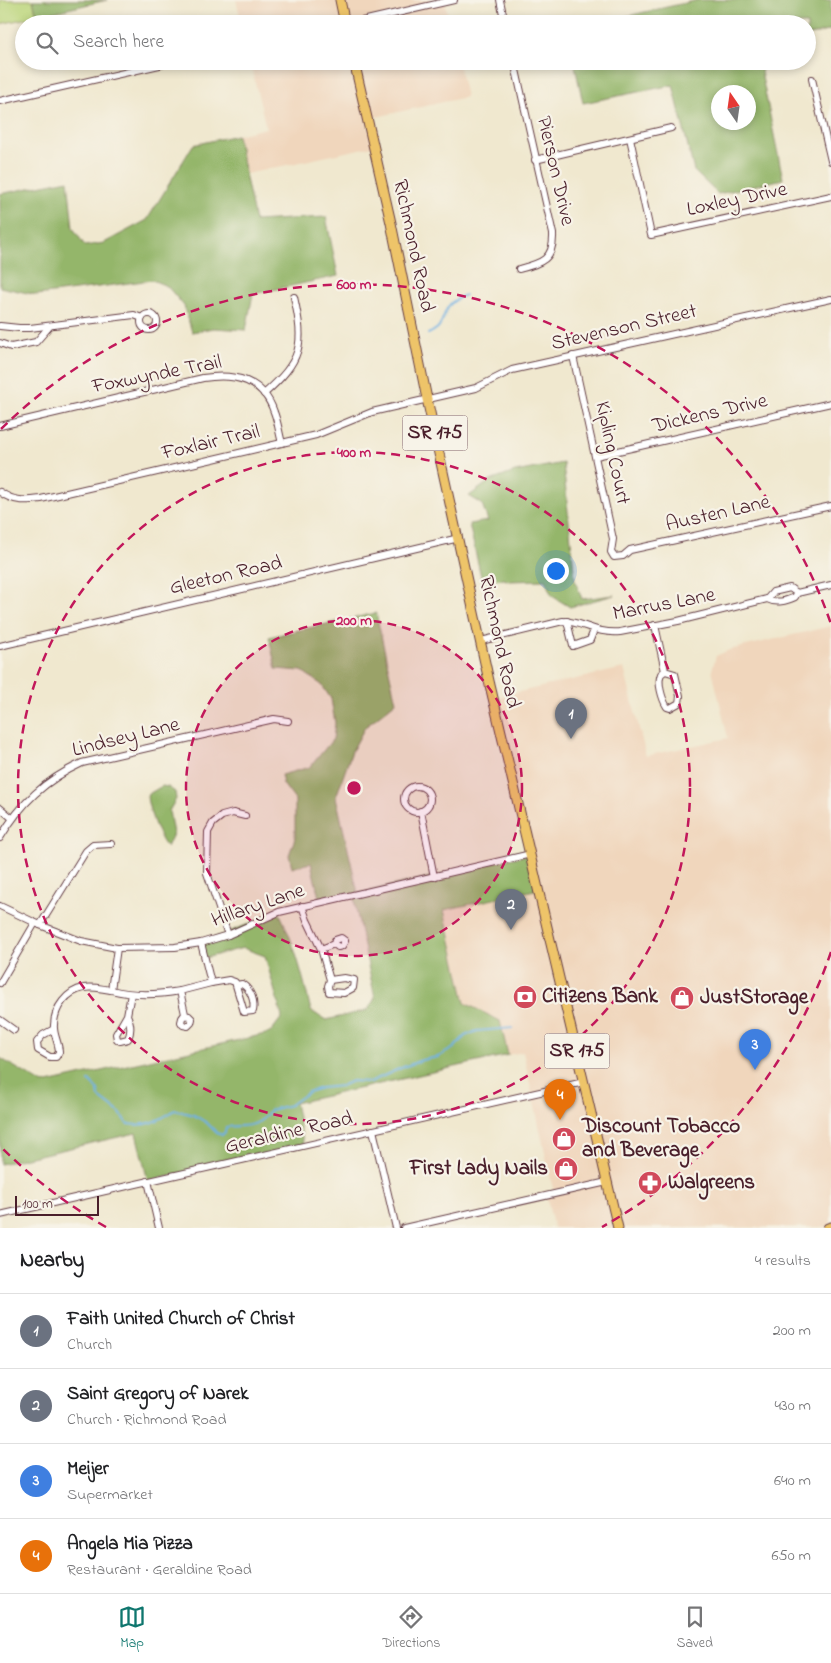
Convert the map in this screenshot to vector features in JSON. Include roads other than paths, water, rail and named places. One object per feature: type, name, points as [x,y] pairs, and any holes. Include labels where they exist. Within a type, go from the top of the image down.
[{"type":"main road","points":[[340,0],[344,15]]},
{"type":"main road","name":"Richmond Road","points":[[356,70],[481,641],[618,1228]]},
{"type":"street","points":[[387,15],[454,0]]},
{"type":"street","points":[[500,0],[503,15]]},
{"type":"street","points":[[0,100],[135,70]]},
{"type":"street","name":"Pierson Drive","points":[[516,70],[535,160],[554,234],[554,244],[549,255],[536,264],[519,269]]},
{"type":"street","points":[[812,79],[831,161]]},
{"type":"street","points":[[535,160],[670,128]]},
{"type":"street","name":"Loxley Drive","points":[[630,138],[651,235],[831,196]]},
{"type":"street","points":[[264,394],[286,374],[298,351],[300,328],[294,296]]},
{"type":"street","name":"Stevenson Street","points":[[427,399],[476,388],[512,370],[831,299]]},
{"type":"street","points":[[0,326],[19,328],[49,327],[134,315],[142,318]]},
{"type":"street","points":[[0,343],[11,347],[36,342],[49,327]]},
{"type":"street","name":"Kipling Court","points":[[573,356],[614,539],[611,552],[614,557]]},
{"type":"street","name":"Foxwynde Trail","points":[[0,426],[203,378],[221,376],[244,380],[264,394],[274,412],[282,443]]},
{"type":"street","name":"Foxlair Trail","points":[[0,492],[9,498],[23,502],[41,499],[316,435],[372,412],[427,399]]},
{"type":"street","name":"Dickens Drive","points":[[596,456],[831,404]]},
{"type":"street","name":"Austen Lane","points":[[614,557],[623,556],[630,550],[831,506]]},
{"type":"street","name":"Gleeton Road","points":[[0,646],[459,538]]},
{"type":"street","points":[[797,593],[831,585]]},
{"type":"street","name":"Marrus Lane","points":[[481,641],[552,622],[567,621],[594,630],[612,633],[767,599],[773,592],[790,588],[797,593],[795,597],[781,601],[773,602],[767,599]]},
{"type":"street","points":[[567,621],[573,646],[590,640],[594,630]]},
{"type":"street","points":[[655,625],[665,671]]},
{"type":"street","points":[[665,671],[676,674],[680,696],[679,703],[670,708],[664,702],[658,679],[665,671]]},
{"type":"street","name":"Lindsey Lane","points":[[0,838],[12,818],[38,790],[61,772],[82,763],[274,719],[288,721]]},
{"type":"street","points":[[422,787],[428,794],[428,804],[421,811],[411,810],[405,803],[405,794],[411,788],[422,787]]},
{"type":"street","points":[[0,808],[12,818]]},
{"type":"street","points":[[421,811],[434,877]]},
{"type":"street","points":[[228,935],[207,873],[208,832],[213,823],[222,816],[234,814],[246,816]]},
{"type":"street","points":[[0,984],[86,851],[93,845],[111,844]]},
{"type":"street","name":"Hillary Lane","points":[[0,906],[81,942],[117,948],[161,949],[201,943],[228,935],[279,912],[302,906],[531,854]]},
{"type":"street","points":[[302,906],[321,949],[330,980]]},
{"type":"street","points":[[201,943],[211,983]]},
{"type":"street","points":[[321,949],[334,944]]},
{"type":"street","points":[[111,990],[117,948]]},
{"type":"street","points":[[54,1029],[43,1035],[37,1042],[38,1050],[50,1058],[56,1057],[59,1052],[54,1029],[59,1005],[69,995],[84,988],[94,987],[130,994],[152,994],[180,991],[229,980],[235,982],[236,985]]},
{"type":"street","points":[[180,991],[185,1015]]},
{"type":"street","points":[[126,1015],[130,994]]},
{"type":"street","points":[[0,1020],[14,1030]]},
{"type":"street","name":"Geraldine Road","points":[[0,1215],[584,1082]]},
{"type":"street","points":[[373,1130],[396,1228]]},
{"type":"street","points":[[148,1181],[159,1228]]},
{"type":"street","points":[[404,1228],[607,1182]]},
{"type":"waterway","points":[[428,334],[440,325],[451,303],[465,295]]},
{"type":"waterway","points":[[89,1081],[98,1090],[99,1097],[120,1113],[127,1124],[147,1124],[175,1110],[194,1115],[222,1135],[226,1127],[246,1126],[256,1123],[270,1110],[290,1105],[308,1092],[321,1088],[341,1086],[352,1081],[370,1082],[422,1060],[438,1057],[454,1048],[465,1036],[477,1031],[512,1028]]},
{"type":"place","name":"Faith United Church of Christ","points":[[571,739]]},
{"type":"place","name":"Saint Gregory of Narek","points":[[511,930]]},
{"type":"place","name":"Citizens Bank","points":[[525,997]]},
{"type":"place","name":"JustStorage","points":[[682,998]]},
{"type":"place","name":"Meijer","points":[[755,1070]]},
{"type":"place","name":"Angela Mia Pizza","points":[[560,1120]]},
{"type":"place","name":"Discount Tobacco and Beverage","points":[[564,1139]]},
{"type":"place","name":"First Lady Nails","points":[[566,1169]]},
{"type":"place","name":"Walgreens","points":[[650,1183]]}]
